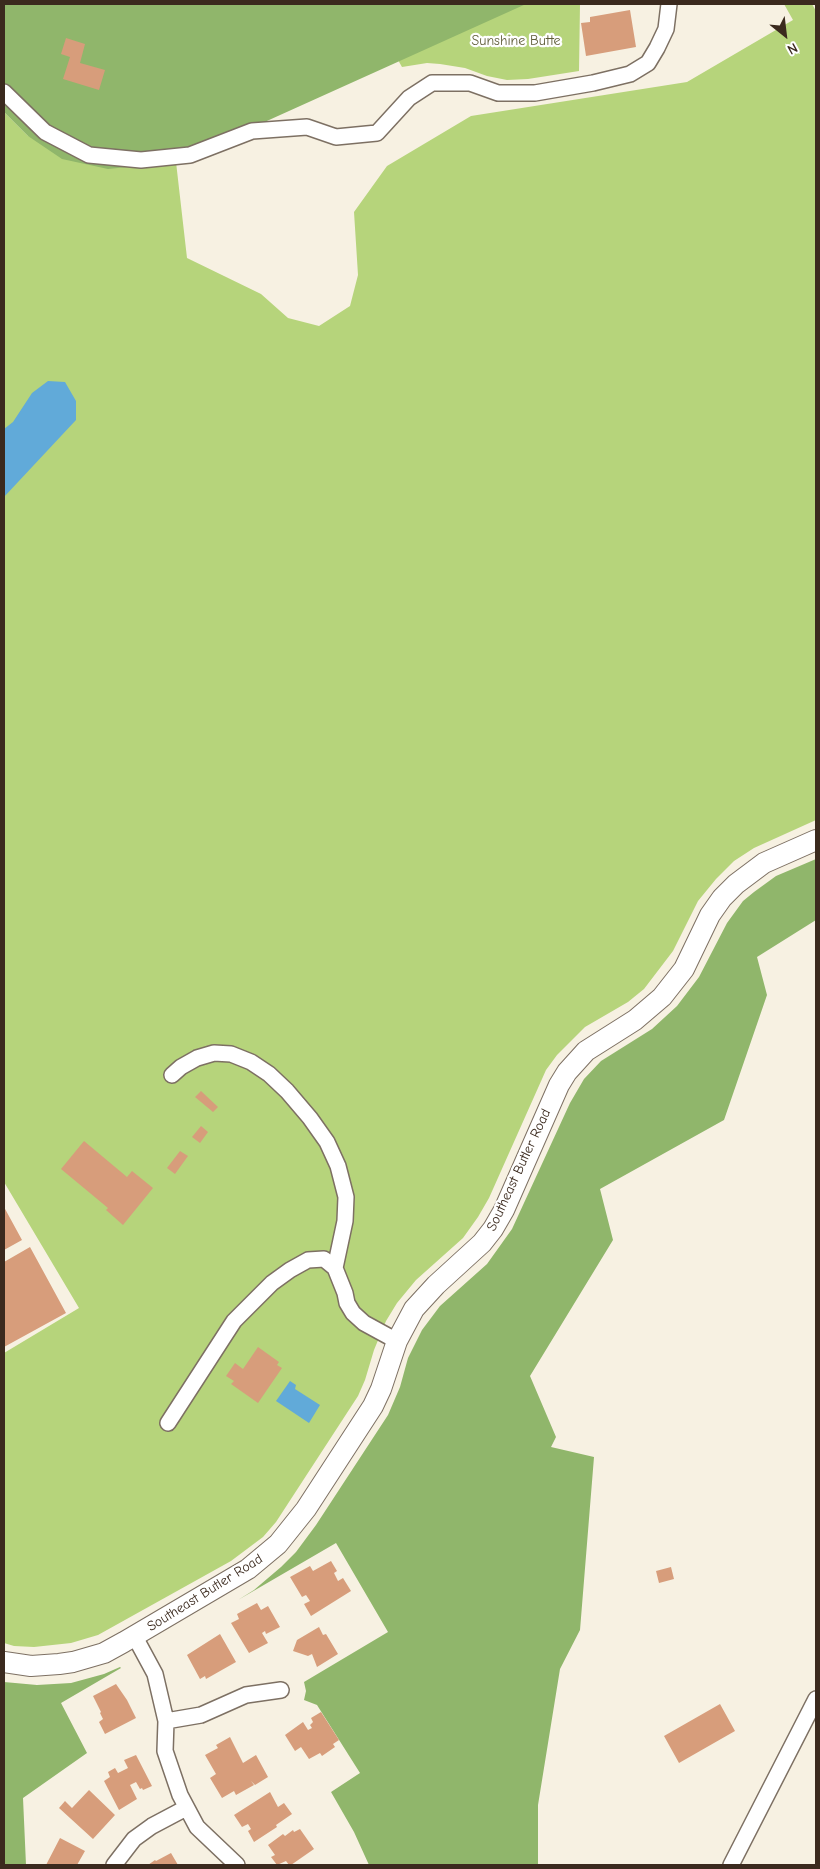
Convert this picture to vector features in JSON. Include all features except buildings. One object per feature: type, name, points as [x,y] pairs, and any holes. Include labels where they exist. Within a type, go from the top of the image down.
[{"type":"main road","name":"Southeast Butler Road","points":[[4,1662],[31,1666],[73,1662],[104,1652],[135,1636],[248,1569],[288,1534],[373,1406],[381,1389],[397,1341],[414,1309],[482,1244],[493,1229],[504,1210],[559,1085],[574,1062],[600,1040],[649,1009],[662,997],[684,969],[710,915],[722,898],[736,884],[764,863],[816,840]]},
{"type":"street","points":[[4,92],[45,132],[89,155],[141,160],[190,155],[252,131],[307,127],[336,137],[377,133],[409,98],[432,83],[470,83],[498,94],[535,93],[593,83],[630,74],[648,63],[657,48],[666,30],[668,4]]},
{"type":"street","points":[[172,1075],[197,1058],[214,1053],[231,1054],[251,1062],[269,1074],[287,1091],[310,1118],[327,1142],[338,1166],[346,1197],[344,1221],[334,1268]]},
{"type":"street","points":[[168,1423],[234,1322],[272,1283],[308,1260],[324,1259],[334,1268],[345,1293],[347,1303],[353,1313],[364,1323],[397,1341]]},
{"type":"street","points":[[135,1636],[155,1674],[166,1721],[165,1751],[176,1786],[186,1808],[198,1827],[207,1838],[237,1865]]},
{"type":"street","points":[[166,1721],[200,1715],[246,1695],[281,1690]]},
{"type":"street","points":[[731,1865],[816,1698]]},
{"type":"street","points":[[114,1865],[134,1839],[152,1826],[186,1808]]},
{"type":"green space","points":[[4,4],[526,4],[176,162],[108,169],[62,159],[28,136],[4,112]]},
{"type":"green space","name":"Sunshine Butte","points":[[366,4],[580,4],[579,71],[528,79],[507,80],[487,76],[465,68],[440,64],[427,63],[402,67]]},
{"type":"green space","points":[[784,4],[812,4],[816,11],[816,820],[754,848],[734,861],[698,901],[673,951],[644,989],[628,1002],[585,1027],[557,1055],[546,1070],[489,1198],[478,1217],[463,1238],[416,1280],[397,1303],[386,1321],[358,1396],[276,1522],[263,1537],[231,1561],[98,1635],[71,1643],[34,1647],[14,1646],[4,1643],[4,1353],[79,1308],[4,1182],[4,112],[28,136],[176,162],[187,258],[261,294],[288,318],[319,326],[350,306],[358,275],[354,212],[387,166],[471,116],[687,82],[793,20]]},
{"type":"green space","points":[[816,859],[816,920],[757,957],[767,995],[724,1120],[600,1189],[613,1240],[530,1376],[556,1437],[551,1447],[594,1457],[580,1630],[560,1669],[538,1805],[538,1865],[369,1865],[354,1832],[331,1792],[360,1773],[317,1705],[304,1700],[306,1691],[304,1682],[388,1632],[336,1543],[238,1600],[254,1590],[281,1567],[296,1552],[316,1525],[388,1415],[400,1387],[408,1358],[422,1330],[440,1306],[487,1264],[512,1229],[570,1103],[584,1079],[601,1061],[652,1029],[677,1006],[699,977],[727,923],[743,901],[776,876]]},
{"type":"green space","points":[[120,1667],[61,1703],[87,1753],[23,1798],[26,1865],[4,1865],[4,1682],[37,1685],[71,1683],[104,1674]]},
{"type":"water","points":[[48,381],[65,382],[76,401],[76,420],[4,497],[4,429],[13,422],[32,393]]},
{"type":"water","points":[[290,1381],[296,1385],[295,1389],[320,1405],[309,1423],[276,1401]]}]
